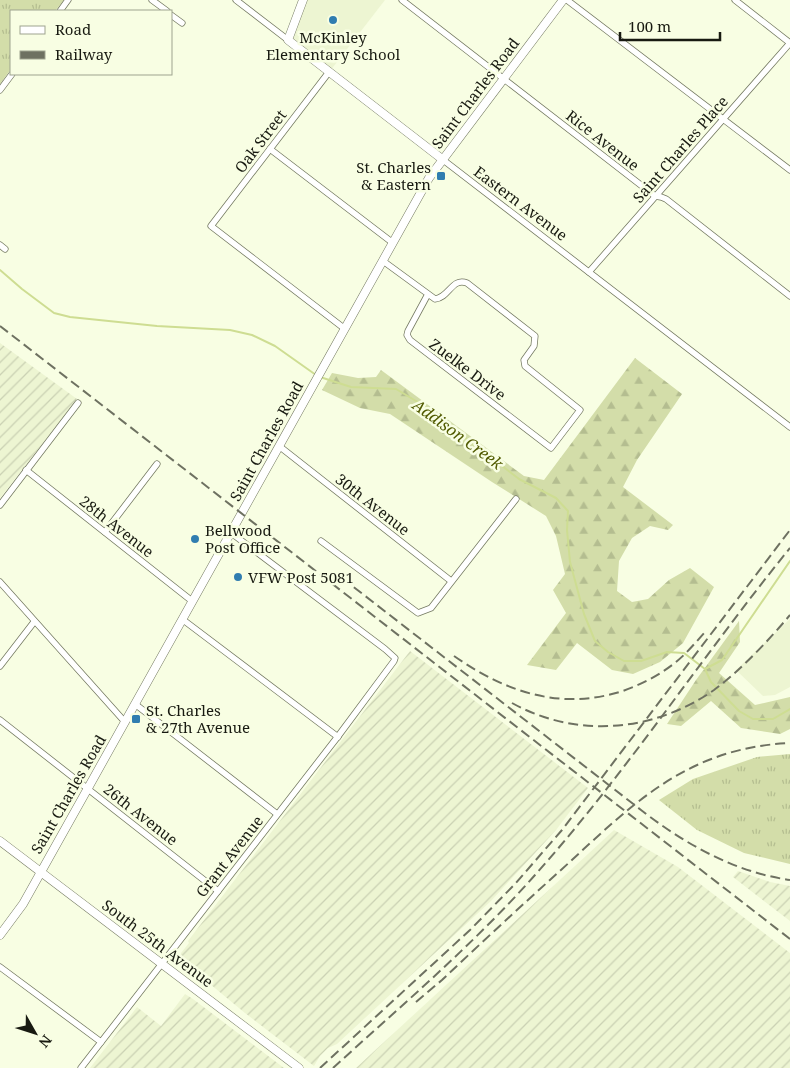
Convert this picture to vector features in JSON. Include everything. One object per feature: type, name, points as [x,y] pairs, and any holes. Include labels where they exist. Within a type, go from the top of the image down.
[{"type":"main road","points":[[288,40],[303,0]]},
{"type":"main road","name":"Saint Charles Road","points":[[0,935],[22,906],[430,178],[442,159],[562,0]]},
{"type":"main road","name":"Eastern Avenue","points":[[288,40],[442,159]]},
{"type":"main road","name":"South 25th Avenue","points":[[0,841],[299,1068]]},
{"type":"street","points":[[152,0],[165,10]]},
{"type":"street","name":"Eastern Avenue","points":[[236,0],[288,40]]},
{"type":"street","name":"Rice Avenue","points":[[402,0],[655,196],[666,199],[790,296]]},
{"type":"street","points":[[567,0],[790,170]]},
{"type":"street","points":[[734,0],[790,43]]},
{"type":"street","points":[[172,16],[182,23]]},
{"type":"street","name":"Saint Charles Place","points":[[589,272],[790,43]]},
{"type":"street","name":"Oak Street","points":[[329,72],[211,226],[345,329]]},
{"type":"street","points":[[0,90],[11,75]]},
{"type":"street","points":[[270,149],[393,244]]},
{"type":"street","name":"Eastern Avenue","points":[[442,159],[790,427]]},
{"type":"street","points":[[383,261],[428,294]]},
{"type":"street","name":"Zuelke Drive","points":[[460,281],[467,283],[535,336],[534,346],[524,360],[525,366],[580,410],[551,448],[410,340],[408,331],[428,294],[435,299],[440,298],[454,284],[460,281]]},
{"type":"street","points":[[0,505],[78,403]]},
{"type":"street","name":"30th Avenue","points":[[279,446],[451,581]]},
{"type":"street","points":[[105,532],[157,464]]},
{"type":"street","name":"28th Avenue","points":[[26,470],[192,601]]},
{"type":"street","points":[[321,540],[418,613],[430,608],[516,499]]},
{"type":"street","name":"Grant Avenue","points":[[81,1068],[338,736],[392,665],[394,658],[386,649],[230,532]]},
{"type":"street","points":[[0,582],[125,722]]},
{"type":"street","points":[[182,618],[338,736]]},
{"type":"street","points":[[0,666],[34,622]]},
{"type":"street","points":[[135,704],[277,814]]},
{"type":"street","name":"26th Avenue","points":[[0,720],[218,891]]},
{"type":"street","points":[[0,966],[101,1042]]},
{"type":"shaded area","name":"McKinley Elementary School","points":[[304,0],[385,0],[330,71],[289,40]]},
{"type":"shaded area","points":[[0,343],[77,399],[0,498]]},
{"type":"shaded area","points":[[790,619],[790,687],[775,695],[763,696],[736,670]]},
{"type":"shaded area","points":[[410,651],[588,788],[556,830],[491,901],[337,1044],[328,1048],[314,1066],[245,1013],[181,960],[181,953],[189,943],[188,941]]},
{"type":"shaded area","points":[[614,830],[678,867],[790,953],[790,1068],[356,1068]]},
{"type":"shaded area","points":[[738,871],[770,882],[790,886],[790,921],[733,877]]},
{"type":"shaded area","points":[[185,994],[284,1068],[90,1068],[137,1007],[161,1026]]},
{"type":"green space","points":[[0,0],[64,0],[56,10],[10,10],[10,70],[0,84]]},
{"type":"green space","points":[[635,358],[682,394],[637,460],[623,487],[673,525],[668,530],[650,526],[632,538],[619,561],[617,591],[632,602],[648,599],[669,580],[690,568],[714,587],[683,643],[660,662],[633,674],[612,670],[577,643],[556,670],[527,665],[566,613],[553,590],[565,574],[556,536],[546,516],[390,414],[360,408],[322,390],[332,373],[358,378],[376,377],[381,370],[524,476],[544,480]]},
{"type":"green space","points":[[739,621],[740,642],[719,673],[755,705],[790,697],[790,729],[780,734],[741,728],[711,701],[681,726],[667,724],[696,680]]},
{"type":"green space","points":[[790,754],[790,864],[744,853],[697,830],[659,800],[693,779],[757,757]]},
{"type":"waterway","name":"Addison Creek","points":[[0,270],[54,313],[70,317],[157,326],[230,330],[252,335],[275,346],[316,375]]},
{"type":"waterway","name":"Addison Creek","points":[[320,377],[351,387],[396,389],[421,404],[519,479],[556,498],[568,511],[567,530],[570,562],[584,614],[595,641],[608,652],[624,661],[641,661],[667,652],[684,653],[705,669],[711,682],[739,711],[753,719],[773,719],[790,709]]},
{"type":"waterway","points":[[705,669],[722,660],[790,561]]},
{"type":"railway","points":[[0,326],[790,939]]},
{"type":"railway","points":[[320,1068],[470,930],[515,884],[562,830],[790,530]]},
{"type":"railway","points":[[333,1068],[462,950],[535,875],[601,796],[790,548]]},
{"type":"railway","points":[[342,578],[641,810],[675,834],[711,855],[730,863],[769,876],[790,880]]},
{"type":"railway","points":[[512,703],[537,714],[563,722],[589,726],[615,726],[641,722],[666,715],[691,704],[724,682],[754,654],[790,615]]},
{"type":"railway","points":[[454,656],[493,679],[534,694],[577,699],[600,697],[623,691],[664,671],[680,659],[705,632]]},
{"type":"railway","points":[[416,1002],[638,802],[691,768],[720,756],[753,747],[790,743]]},
{"type":"place","name":"McKinley Elementary School","points":[[333,20]]},
{"type":"place","name":"St. Charles & Eastern","points":[[441,176]]},
{"type":"place","name":"Bellwood Post Office","points":[[195,539]]},
{"type":"place","name":"VFW Post 5081","points":[[238,577]]},
{"type":"place","name":"St. Charles & 27th Avenue","points":[[136,719]]}]
